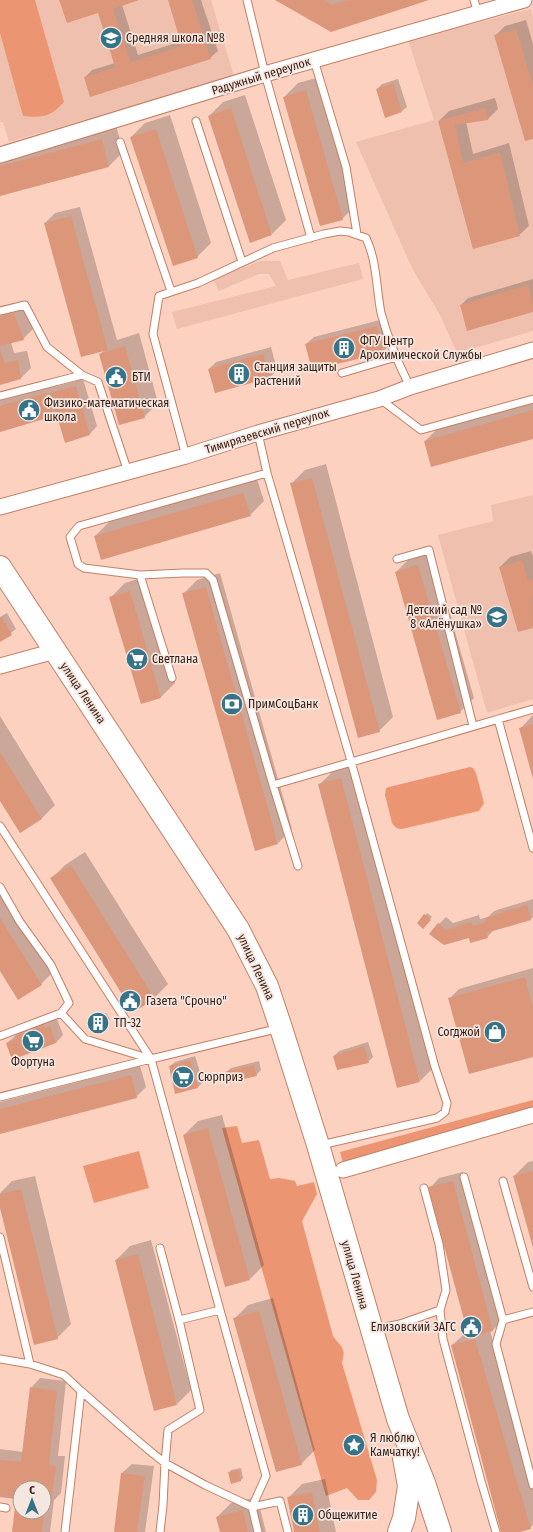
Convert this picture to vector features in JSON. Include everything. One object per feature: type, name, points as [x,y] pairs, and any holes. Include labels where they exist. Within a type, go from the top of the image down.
[{"type":"main road","name":"улица Ленина","points":[[0,567],[238,929],[267,986],[318,1146],[398,1419],[424,1483],[440,1532]]},
{"type":"main road","name":"улица Ленина","points":[[398,1419],[409,1486],[404,1518],[399,1532]]},
{"type":"street","name":"Радужный переулок","points":[[0,155],[314,60],[476,7],[524,0]]},
{"type":"street","name":"Тимирязевский переулок","points":[[0,507],[186,456],[258,433],[379,399],[410,387],[533,350]]},
{"type":"street","points":[[0,666],[55,651]]},
{"type":"street","points":[[343,1170],[533,1115]]},
{"type":"lane","points":[[247,0],[265,74],[311,238]]},
{"type":"lane","points":[[314,60],[346,167],[358,234]]},
{"type":"lane","points":[[196,121],[242,262]]},
{"type":"lane","points":[[120,142],[171,291]]},
{"type":"lane","points":[[186,456],[153,334],[159,296],[198,283],[273,248],[340,231],[358,234],[366,238],[374,261],[381,312],[396,357],[410,387]]},
{"type":"lane","points":[[0,311],[25,305],[47,347],[82,375],[98,382],[128,472]]},
{"type":"lane","points":[[342,373],[396,357]]},
{"type":"lane","points":[[0,396],[82,375]]},
{"type":"lane","points":[[379,399],[420,430],[533,399]]},
{"type":"lane","points":[[258,433],[267,473],[351,761],[447,1103],[445,1112],[438,1118],[318,1146]]},
{"type":"lane","points":[[267,473],[79,526],[70,537],[78,564],[84,568],[140,575],[206,573],[213,580],[298,866]]},
{"type":"lane","points":[[397,559],[429,550],[473,726]]},
{"type":"lane","points":[[140,575],[172,678]]},
{"type":"lane","points":[[273,785],[533,709]]},
{"type":"lane","points":[[498,719],[533,848]]},
{"type":"lane","points":[[0,826],[151,1059],[266,1476],[252,1507],[258,1532]]},
{"type":"lane","points":[[0,887],[20,922],[51,965],[68,1003],[61,1014],[0,1036]]},
{"type":"lane","points":[[61,1014],[85,1039],[151,1059]]},
{"type":"lane","points":[[0,1097],[281,1028]]},
{"type":"lane","points":[[464,1177],[503,1320],[496,1344],[533,1485]]},
{"type":"lane","points":[[503,1181],[533,1287]]},
{"type":"lane","points":[[424,1188],[439,1244],[446,1290],[440,1310],[443,1339],[496,1532]]},
{"type":"lane","points":[[0,1237],[30,1364]]},
{"type":"lane","points":[[160,1248],[200,1410],[168,1430],[160,1532]]},
{"type":"lane","points":[[179,1320],[220,1310]]},
{"type":"lane","points":[[371,1330],[400,1324],[440,1310]]},
{"type":"lane","points":[[503,1320],[533,1312]]},
{"type":"lane","points":[[0,1359],[30,1364],[64,1375],[165,1463],[205,1485],[252,1507],[280,1500],[288,1532]]},
{"type":"lane","points":[[65,1532],[81,1391]]},
{"type":"shaded area","name":"Средняя школа №8","points":[[0,0],[211,0],[234,76],[9,142],[3,122],[0,122]]},
{"type":"shaded area","points":[[0,0],[35,0],[64,102],[50,114],[36,117],[23,116],[0,33]]},
{"type":"shaded area","points":[[531,9],[533,16],[533,331],[457,353],[440,315],[412,268],[356,142],[434,120],[408,40]]},
{"type":"shaded area","points":[[260,261],[280,261],[288,280],[359,263],[363,279],[177,329],[172,312],[276,286],[269,274],[259,274],[219,291],[213,280]]},
{"type":"shaded area","name":"Детский сад № 8 «Алёнушка»","points":[[533,495],[533,699],[487,713],[438,535],[493,521],[491,505]]},
{"type":"shaded area","points":[[470,767],[473,768],[476,773],[484,803],[479,811],[402,829],[396,828],[392,823],[385,795],[386,788]]},
{"type":"shaded area","points":[[533,1100],[533,1121],[346,1173],[340,1152]]},
{"type":"shaded area","points":[[237,1126],[242,1143],[259,1140],[270,1179],[279,1178],[295,1181],[297,1186],[314,1182],[317,1194],[302,1221],[333,1336],[341,1346],[344,1353],[342,1363],[377,1480],[376,1492],[369,1500],[358,1500],[347,1488],[326,1496],[222,1128]]},
{"type":"shaded area","points":[[139,1151],[149,1188],[94,1203],[83,1166]]},
{"type":"building","points":[[59,0],[139,0],[113,9],[131,62],[182,46],[168,0],[192,0],[211,59],[90,97],[84,77],[115,67],[98,13],[67,23]]},
{"type":"building","points":[[275,0],[324,0],[332,5],[348,0],[429,0],[331,32]]},
{"type":"building","points":[[516,29],[533,86],[533,139],[525,141],[494,35]]},
{"type":"building","points":[[393,83],[402,112],[385,118],[376,89]]},
{"type":"building","points":[[306,90],[343,220],[320,226],[283,97]]},
{"type":"building","points":[[231,108],[272,235],[250,243],[208,116]]},
{"type":"building","points":[[485,108],[488,120],[455,125],[463,163],[500,152],[520,236],[473,249],[438,121]]},
{"type":"building","points":[[156,129],[198,258],[173,266],[130,137]]},
{"type":"building","points":[[102,139],[109,167],[0,196],[0,166]]},
{"type":"building","points":[[71,216],[108,350],[81,357],[44,223]]},
{"type":"building","points":[[528,285],[533,304],[533,312],[467,331],[460,305]]},
{"type":"building","points":[[14,313],[24,340],[0,346],[0,317]]},
{"type":"building","name":"ФГУ Центр Арохимической Службы","points":[[377,326],[383,353],[312,370],[305,344]]},
{"type":"building","points":[[125,346],[145,418],[119,425],[99,354]]},
{"type":"building","points":[[0,349],[5,363],[18,360],[21,379],[0,385]]},
{"type":"building","name":"Станция защиты растений","points":[[263,354],[270,378],[215,393],[208,369]]},
{"type":"building","points":[[76,386],[90,435],[65,443],[50,393]]},
{"type":"building","points":[[47,393],[54,416],[0,432],[0,406]]},
{"type":"building","points":[[533,410],[533,439],[431,467],[424,441]]},
{"type":"building","points":[[312,478],[380,732],[358,738],[290,483]]},
{"type":"building","points":[[243,493],[251,516],[101,560],[94,536]]},
{"type":"building","points":[[522,560],[528,581],[533,579],[533,628],[518,632],[499,567]]},
{"type":"building","points":[[418,565],[461,713],[437,720],[395,572]]},
{"type":"building","points":[[206,587],[278,844],[255,851],[182,593]]},
{"type":"building","points":[[130,591],[161,698],[141,704],[109,597]]},
{"type":"building","points":[[2,617],[12,635],[0,642],[0,618]]},
{"type":"building","points":[[533,724],[533,779],[519,728]]},
{"type":"building","points":[[0,752],[42,819],[20,833],[0,801]]},
{"type":"building","points":[[341,778],[420,1082],[397,1088],[318,784]]},
{"type":"building","points":[[71,865],[155,999],[133,1012],[50,878]]},
{"type":"building","points":[[527,905],[531,920],[486,933],[488,938],[470,943],[469,938],[444,945],[429,934],[438,923],[446,930],[471,922],[473,926],[486,922],[485,918]]},
{"type":"building","points":[[424,914],[431,920],[423,929],[417,923]]},
{"type":"building","points":[[0,918],[42,985],[18,1000],[0,971]]},
{"type":"building","name":"Согджой","points":[[525,977],[533,1008],[533,1057],[469,1074],[448,998]]},
{"type":"building","name":"ТП-32","points":[[104,1014],[108,1022],[91,1032],[87,1024]]},
{"type":"building","name":"Фортуна","points":[[44,1025],[45,1028],[50,1026],[56,1043],[12,1060],[6,1043],[16,1039],[15,1036]]},
{"type":"building","points":[[364,1046],[369,1063],[337,1070],[333,1056]]},
{"type":"building","name":"Сюрприз","points":[[190,1060],[198,1088],[175,1094],[169,1066]]},
{"type":"building","points":[[254,1065],[257,1076],[227,1083],[225,1072]]},
{"type":"building","points":[[131,1075],[137,1098],[0,1134],[0,1109]]},
{"type":"building","points":[[208,1128],[250,1280],[225,1287],[183,1135]]},
{"type":"building","points":[[533,1171],[533,1248],[513,1176]]},
{"type":"building","points":[[453,1181],[493,1331],[469,1338],[428,1187]]},
{"type":"building","points":[[21,1189],[58,1339],[34,1345],[0,1208],[0,1194]]},
{"type":"building","points":[[138,1254],[177,1405],[154,1411],[115,1260]]},
{"type":"building","points":[[259,1311],[302,1465],[276,1472],[233,1318]]},
{"type":"building","points":[[475,1339],[531,1529],[520,1532],[501,1532],[451,1345]]},
{"type":"building","points":[[30,1387],[57,1391],[49,1465],[56,1466],[52,1496],[52,1480],[12,1480],[12,1498],[0,1497],[0,1460],[21,1462]]},
{"type":"building","points":[[239,1470],[241,1481],[231,1484],[228,1472]]},
{"type":"building","points":[[121,1473],[145,1476],[137,1532],[114,1532]]},
{"type":"building","name":"Общежитие","points":[[312,1492],[320,1532],[294,1532],[287,1497]]},
{"type":"building","points":[[243,1510],[248,1532],[220,1532],[216,1517]]},
{"type":"building","points":[[13,1520],[43,1520],[42,1532],[12,1532]]},
{"type":"place","name":"Средняя школа №8","points":[[111,38]]},
{"type":"place","name":"ФГУ Центр Арохимической Службы","points":[[344,348]]},
{"type":"place","name":"Станция защиты растений","points":[[239,374]]},
{"type":"place","name":"БТИ","points":[[116,377]]},
{"type":"place","name":"Физико-математическая школа","points":[[29,410]]},
{"type":"place","name":"Детский сад № 8 «Алёнушка»","points":[[497,617]]},
{"type":"place","name":"Светлана","points":[[137,659]]},
{"type":"place","name":"ПримСоцБанк","points":[[232,704]]},
{"type":"place","name":"Газета \"Срочно\"","points":[[130,1001]]},
{"type":"place","name":"ТП-32","points":[[98,1023]]},
{"type":"place","name":"Согджой","points":[[495,1032]]},
{"type":"place","name":"Фортуна","points":[[33,1041]]},
{"type":"place","name":"Сюрприз","points":[[183,1077]]},
{"type":"place","name":"Елизовский ЗАГС","points":[[471,1327]]},
{"type":"place","name":"Я люблю Камчатку!","points":[[354,1445]]},
{"type":"place","name":"Общежитие","points":[[303,1515]]}]
